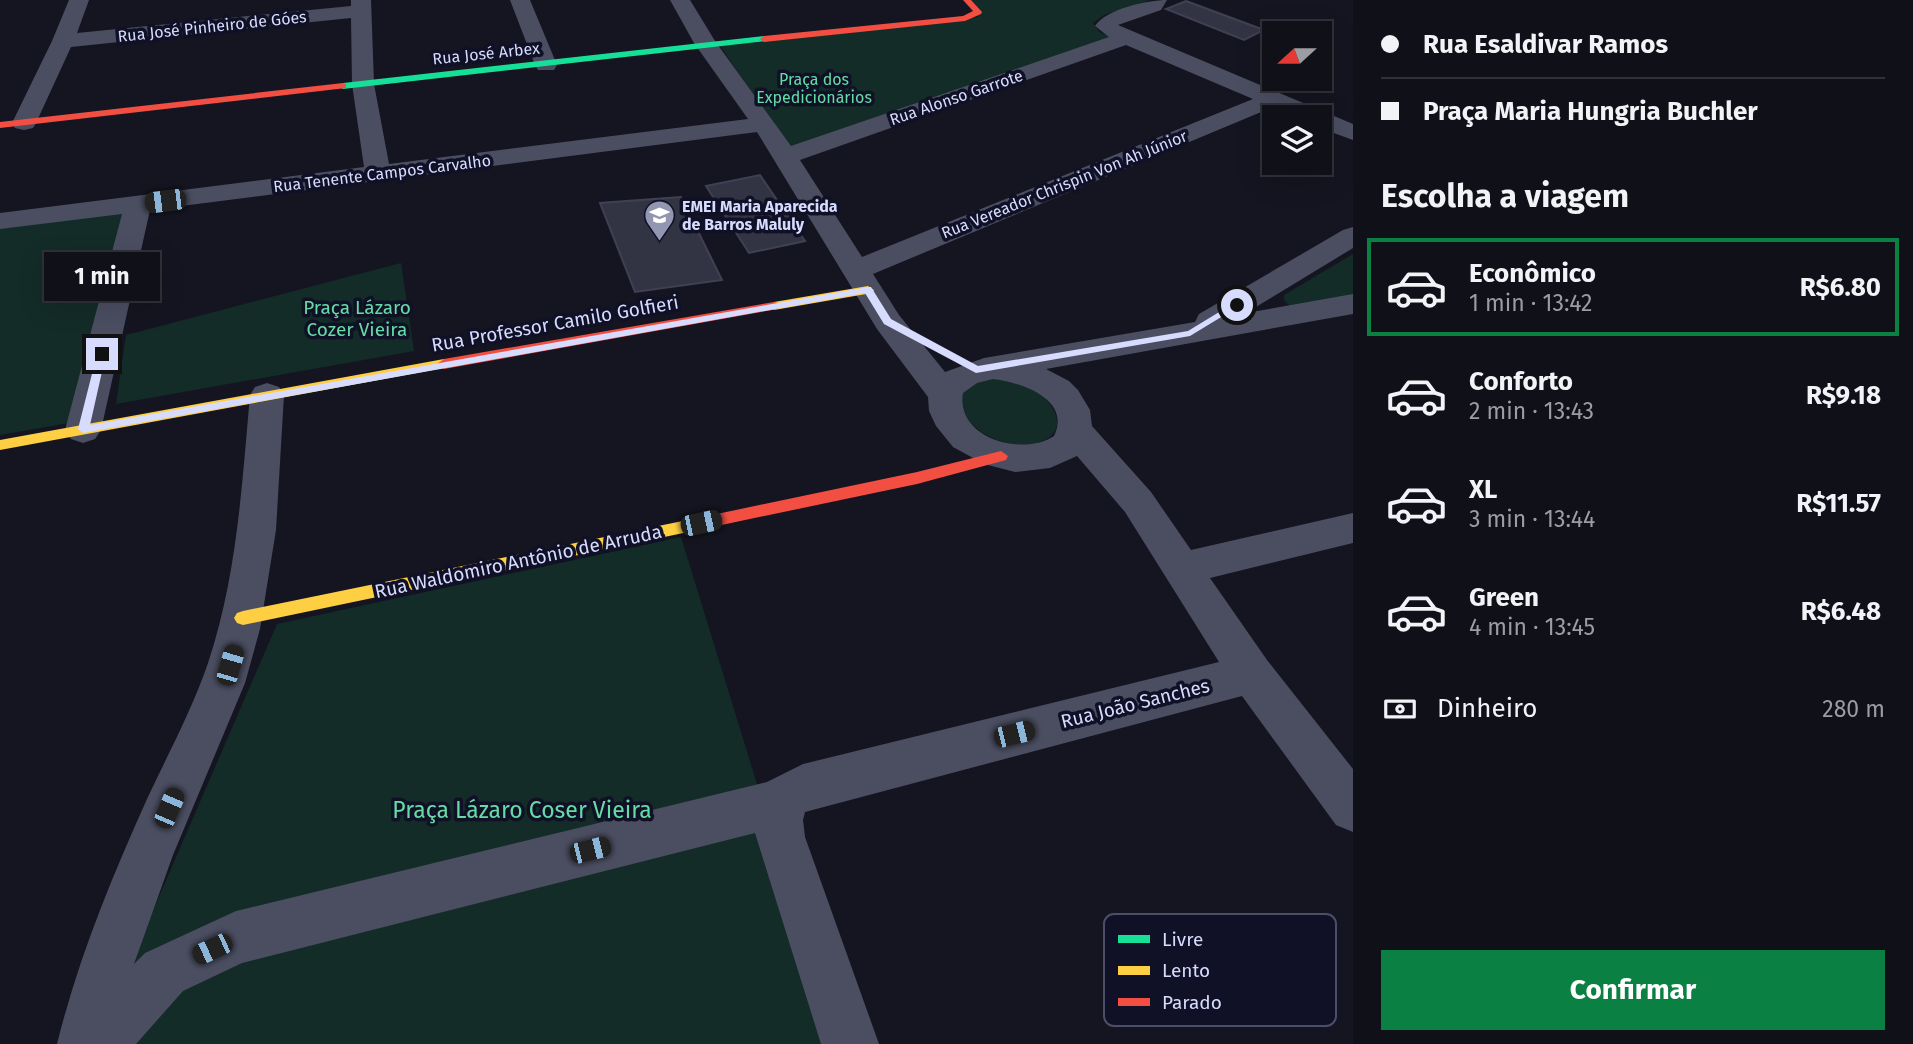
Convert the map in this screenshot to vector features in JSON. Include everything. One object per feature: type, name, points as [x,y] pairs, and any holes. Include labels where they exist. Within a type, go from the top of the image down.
[{"type":"street","points":[[24,122],[64,41],[79,0]]},
{"type":"street","points":[[520,0],[546,65]]},
{"type":"street","points":[[680,0],[705,43],[764,124],[888,321],[945,395]]},
{"type":"street","name":"Rua Alonso Garrote","points":[[1119,34],[1105,26],[1109,21],[1154,6],[1157,0]]},
{"type":"street","points":[[361,5],[363,84],[378,173]]},
{"type":"street","name":"Rua José Pinheiro de Góes","points":[[64,41],[361,5]]},
{"type":"street","name":"Rua José Arbex","points":[[0,125],[546,65],[971,8]]},
{"type":"street","points":[[1119,34],[1287,105]]},
{"type":"street","name":"Rua Alonso Garrote","points":[[785,157],[1119,34]]},
{"type":"street","name":"Rua Vereador Chrispin Von Ah Júnior","points":[[862,279],[1273,99]]},
{"type":"street","name":"Rua Tenente Campos Carvalho","points":[[0,221],[764,124]]},
{"type":"street","points":[[1332,124],[1353,133]]},
{"type":"street","points":[[83,429],[138,204]]},
{"type":"street","points":[[1190,333],[1353,236]]},
{"type":"street","name":"Rua Professor Camilo Golfieri","points":[[0,445],[862,279]]},
{"type":"street","points":[[888,321],[984,369],[1028,374],[1059,393],[1069,404],[1075,417],[1075,430],[1066,446],[1047,456],[1025,459],[1001,456],[980,448],[962,436],[950,423],[944,408],[945,395],[951,383],[984,369],[1353,304]]},
{"type":"street","points":[[1059,393],[1118,344]]},
{"type":"street","points":[[86,1044],[95,998],[119,928],[230,665],[253,571],[267,395]]},
{"type":"street","points":[[1075,430],[1138,502],[1251,674],[1353,808]]},
{"type":"street","points":[[917,478],[962,436]]},
{"type":"street","name":"Rua Waldomiro Antônio de Arruda","points":[[243,618],[917,478],[1001,456]]},
{"type":"street","points":[[1047,456],[1138,502]]},
{"type":"street","points":[[1183,568],[1353,528]]},
{"type":"street","name":"Rua João Sanches","points":[[98,1044],[164,972],[236,938],[780,803],[803,787],[1251,674]]},
{"type":"street","points":[[780,803],[780,837],[850,1044]]},
{"type":"green space","name":"Praça dos Expedicionários","points":[[971,0],[1150,0],[1104,15],[1093,23],[1099,32],[1112,37],[792,151],[720,46],[978,17]]},
{"type":"green space","points":[[129,210],[75,422],[0,435],[0,227]]},
{"type":"green space","points":[[1353,254],[1353,300],[1290,306],[1284,300],[1284,295]]},
{"type":"green space","name":"Praça Lázaro Cozer Vieira","points":[[401,263],[414,351],[116,404],[126,335]]},
{"type":"green space","points":[[1000,378],[1027,384],[1047,400],[1056,417],[1054,433],[1034,444],[1018,445],[1001,442],[972,425],[963,414],[959,402],[962,392],[973,383]]},
{"type":"green space","name":"Praça Lázaro Coser Vieira","points":[[681,537],[837,1044],[110,1044],[145,929],[277,624]]},
{"type":"building","points":[[1186,1],[1262,31],[1244,40],[1166,9]]},
{"type":"building","points":[[760,175],[805,241],[749,253],[706,186]]},
{"type":"building","name":"EMEI Maria Aparecida de Barros Maluly","points":[[681,197],[722,280],[635,292],[600,203]]},
{"type":"traffic: fast","points":[[343,86],[764,39]]},
{"type":"traffic: slow","points":[[774,306],[868,290]]},
{"type":"traffic: slow","points":[[0,445],[444,364]]},
{"type":"traffic: slow","points":[[243,618],[712,521]]},
{"type":"traffic: jam","points":[[764,39],[965,18],[978,12],[967,0]]},
{"type":"traffic: jam","points":[[0,125],[343,86]]},
{"type":"traffic: jam","points":[[444,364],[774,306]]},
{"type":"traffic: jam","points":[[712,521],[917,478],[1001,456]]},
{"type":"place","name":"EMEI Maria Aparecida de Barros Maluly","points":[[659,242]]},
{"type":"route","points":[[102,354],[83,429],[868,289],[888,321],[976,370],[1190,333],[1237,305]]}]
